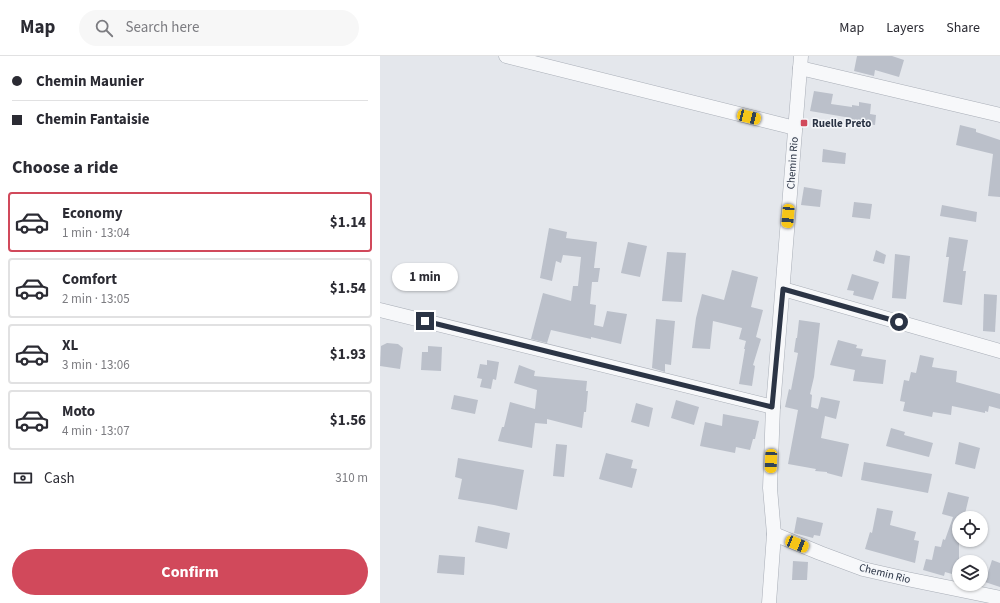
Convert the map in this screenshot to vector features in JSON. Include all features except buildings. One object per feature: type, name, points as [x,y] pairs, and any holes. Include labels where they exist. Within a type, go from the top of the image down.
[{"type":"street","points":[[506,56],[795,128]]},
{"type":"street","points":[[800,62],[1000,115]]},
{"type":"street","name":"Chemin Rio","points":[[769,603],[774,534],[770,488],[772,407],[783,289],[800,62]]},
{"type":"street","points":[[783,289],[1000,350]]},
{"type":"street","points":[[380,310],[772,407]]},
{"type":"street","name":"Chemin Rio","points":[[774,534],[863,569],[1000,598]]},
{"type":"place","name":"Ruelle Preto","points":[[804,123]]},
{"type":"route","points":[[425,321],[772,407],[783,289],[899,322]]}]
